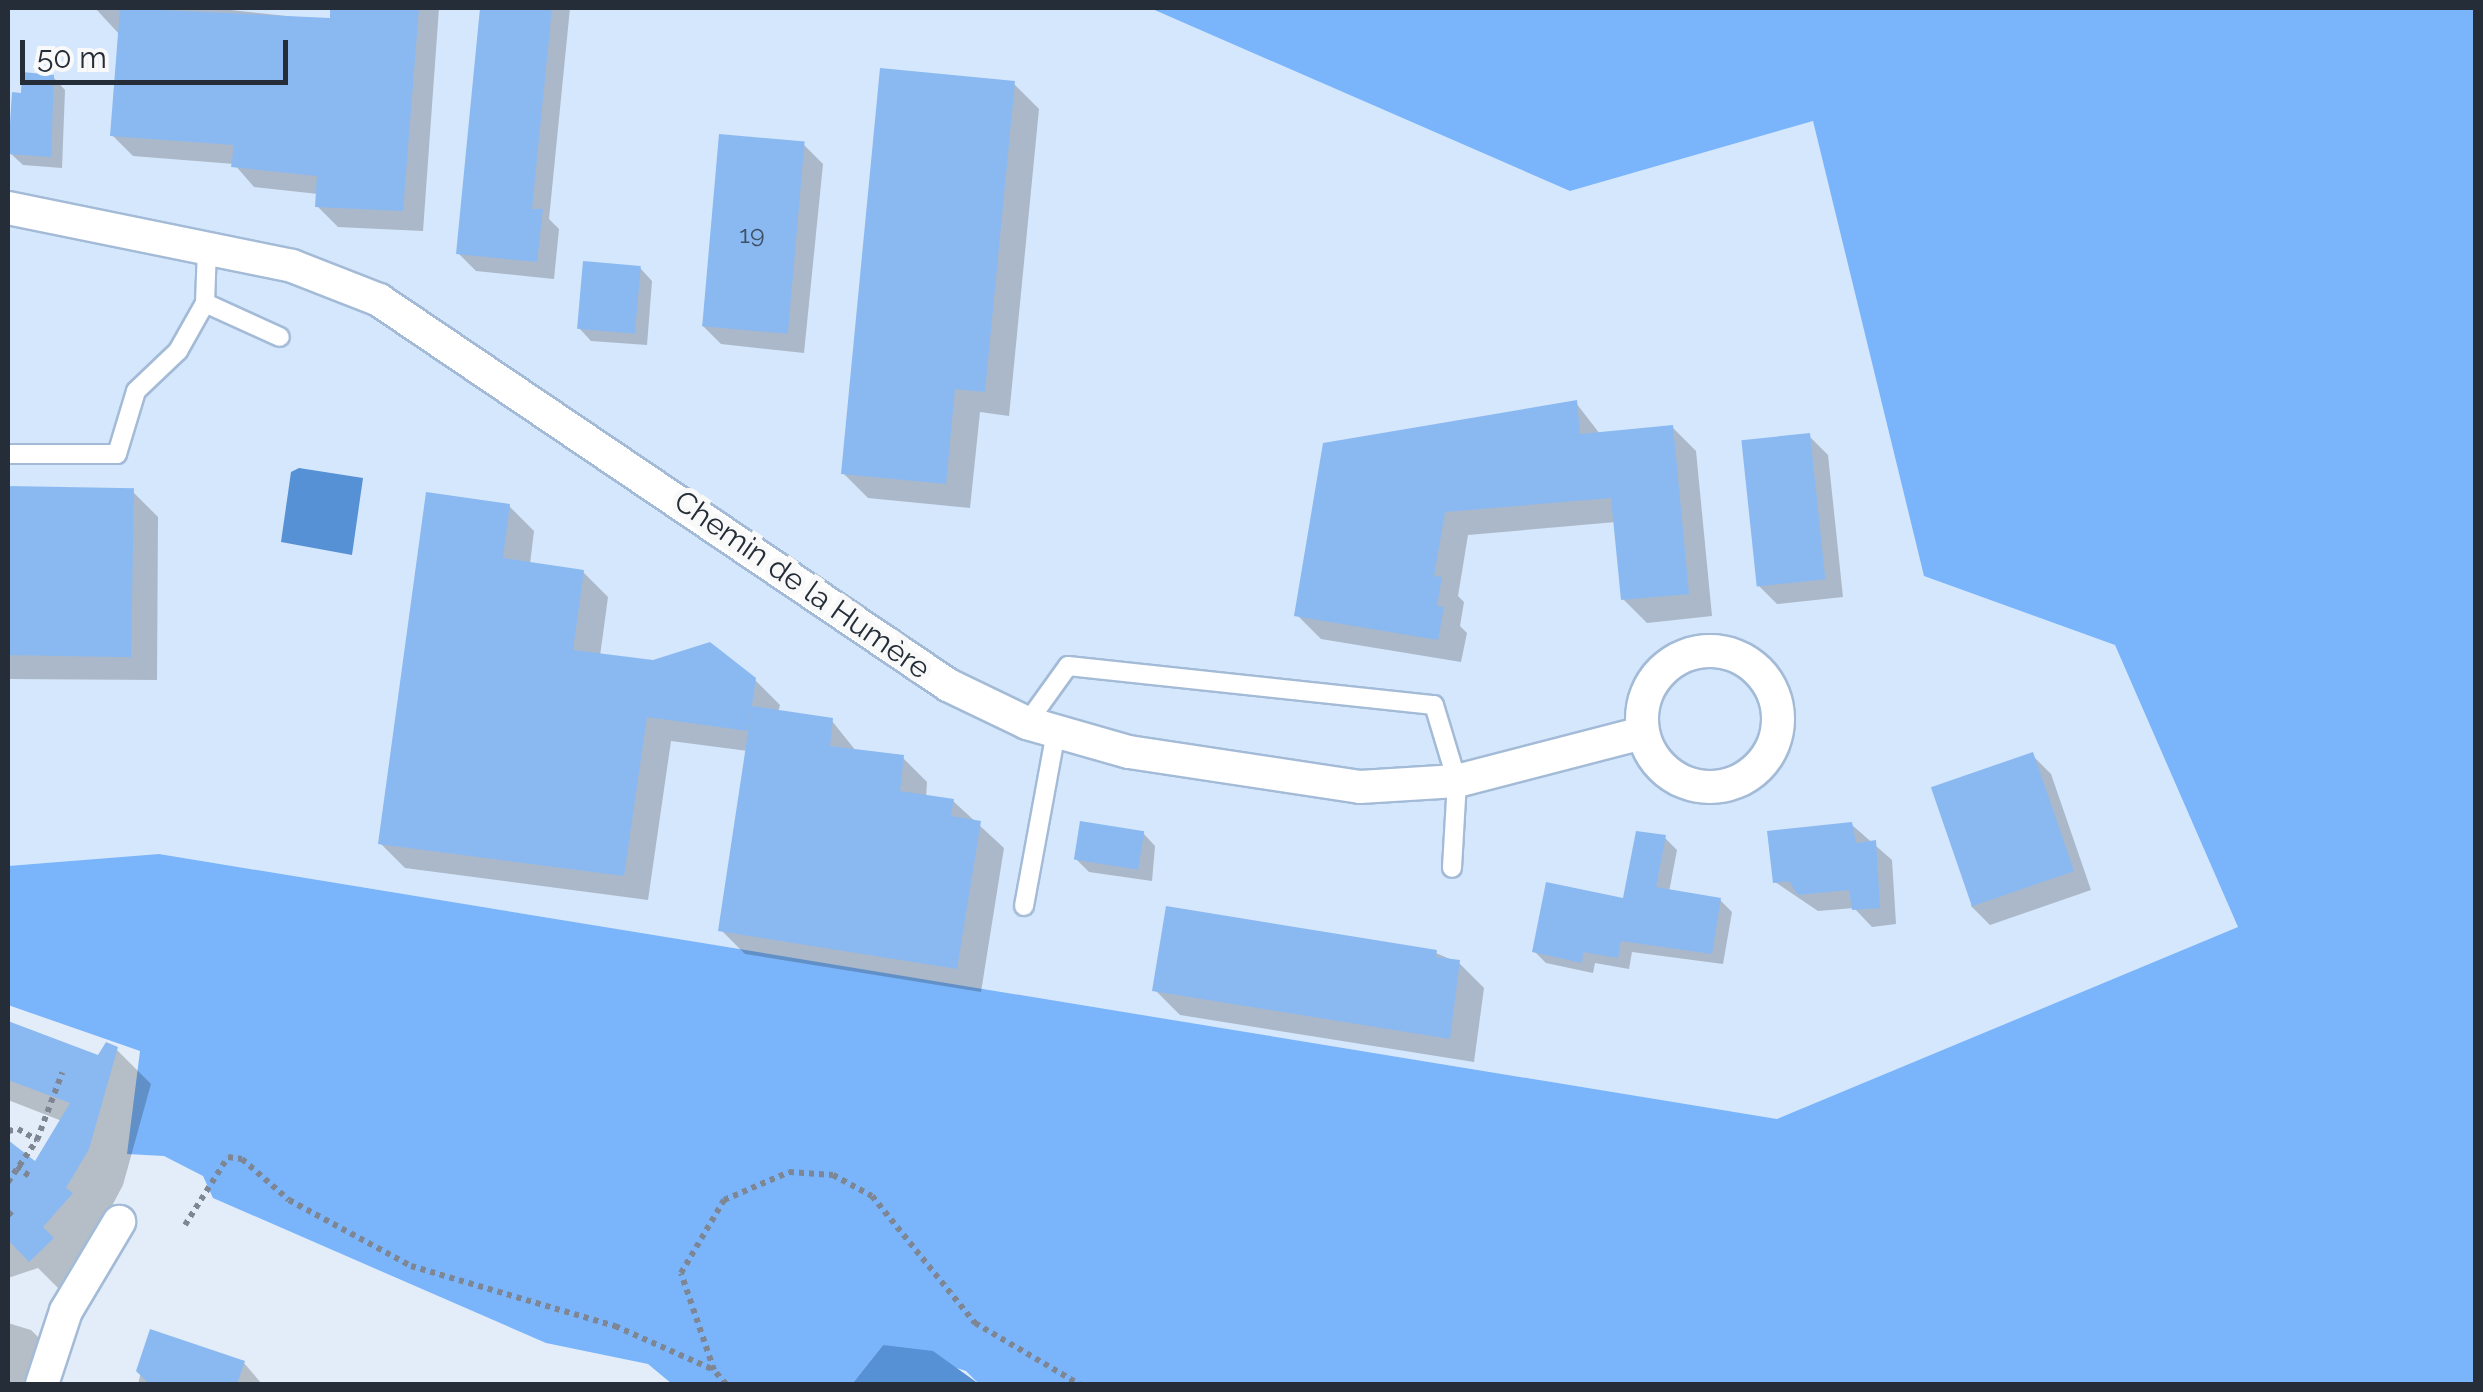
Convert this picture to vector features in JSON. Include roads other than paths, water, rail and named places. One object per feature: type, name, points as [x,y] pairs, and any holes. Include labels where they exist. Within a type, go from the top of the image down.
[{"type":"street","name":"Chemin de la Humère","points":[[8,208],[292,266],[378,300],[428,328],[948,686],[1041,728],[1129,752],[1360,787],[1457,781],[1643,733]]},
{"type":"street","points":[[1694,652],[1732,654],[1753,666],[1769,684],[1778,714],[1776,739],[1762,764],[1714,787],[1667,772],[1643,733],[1650,687],[1664,668],[1694,652]]},
{"type":"street","points":[[42,1384],[66,1311],[119,1222]]},
{"type":"lane","points":[[8,454],[117,454],[136,391],[178,351],[205,303],[207,248]]},
{"type":"lane","points":[[205,303],[280,336]]},
{"type":"lane","points":[[1024,906],[1041,728],[1068,666],[1434,705],[1457,781],[1452,868]]}]
